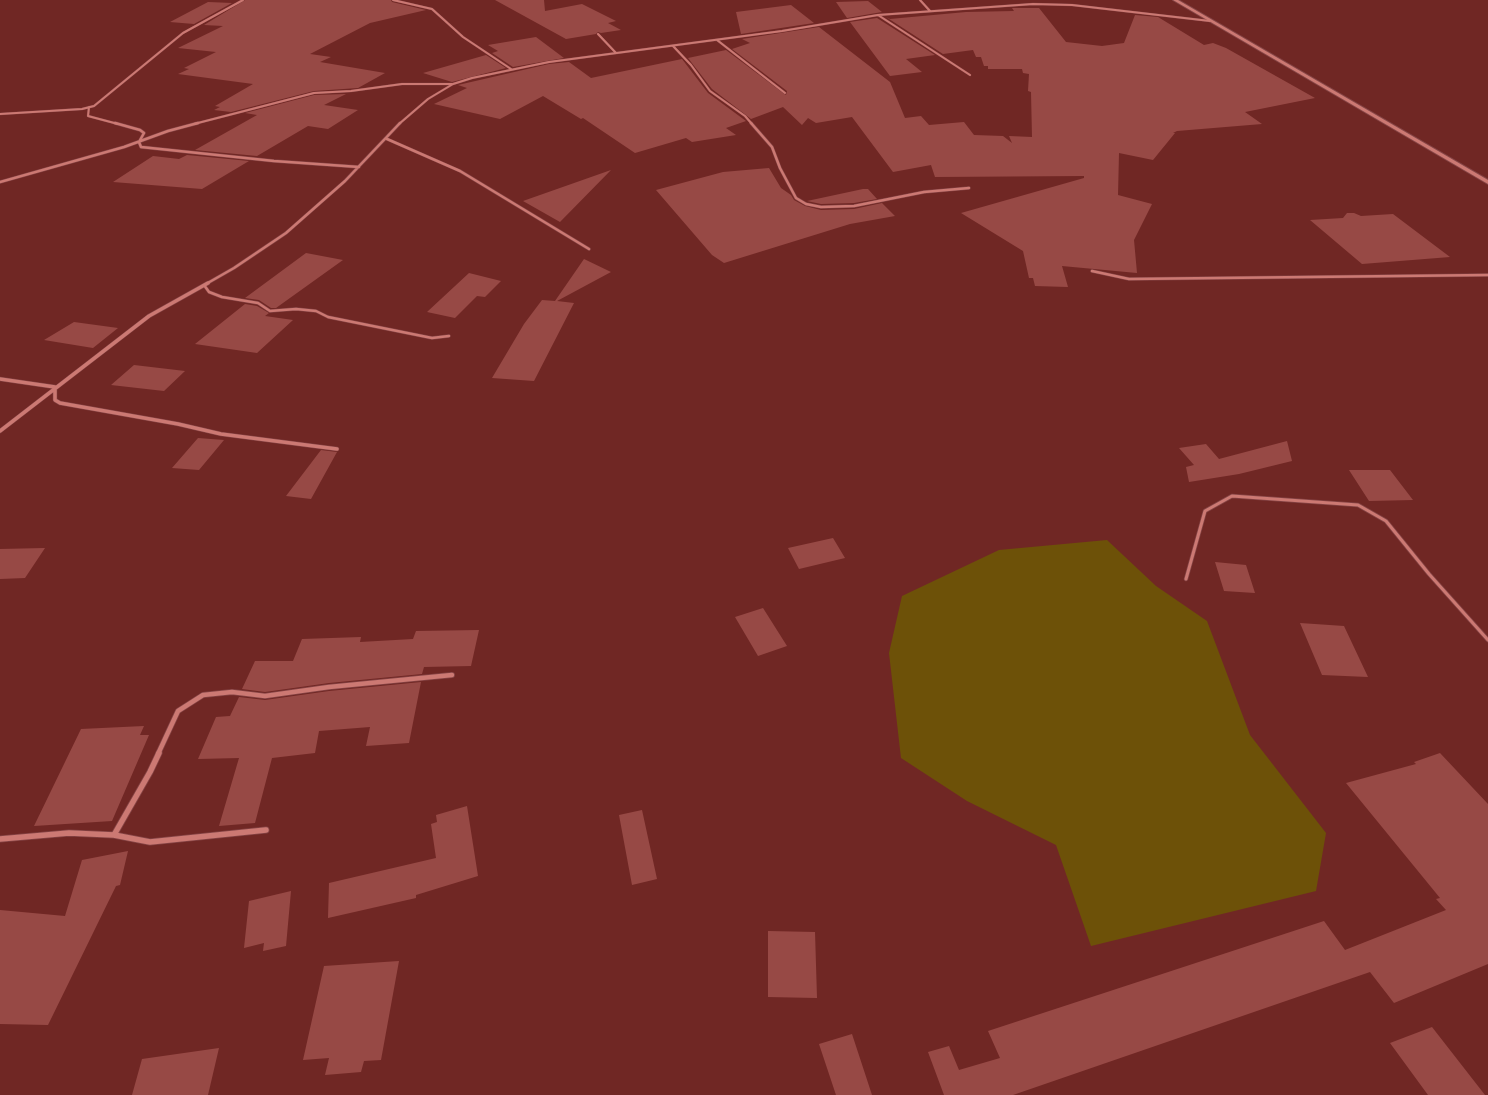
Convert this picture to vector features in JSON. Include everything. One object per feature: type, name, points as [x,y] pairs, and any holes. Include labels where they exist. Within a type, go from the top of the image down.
[{"type":"street","points":[[0,114],[82,109],[94,106],[135,74],[183,33],[243,0]]},
{"type":"street","points":[[393,0],[432,9],[463,37],[511,69]]},
{"type":"street","points":[[920,0],[930,11]]},
{"type":"street","points":[[1175,0],[1488,182]]},
{"type":"street","points":[[0,431],[149,316],[234,268],[286,233],[359,166],[409,114],[428,99],[453,84],[511,69],[878,16],[930,11],[1033,4],[1064,5],[1144,12],[1210,21]]},
{"type":"street","points":[[878,16],[970,75]]},
{"type":"street","points":[[598,34],[616,53]]},
{"type":"street","points":[[717,40],[758,74],[785,93]]},
{"type":"street","points":[[673,46],[691,65],[710,91],[745,116],[772,147],[780,168],[796,198],[806,204],[821,207],[854,206],[924,192],[968,188]]},
{"type":"street","points":[[0,182],[139,142],[168,131],[314,93],[351,91],[402,84],[453,84]]},
{"type":"street","points":[[89,107],[88,116],[131,126],[140,130],[144,133],[139,142]]},
{"type":"street","points":[[386,139],[460,171],[589,249]]},
{"type":"street","points":[[139,142],[141,147],[148,148],[274,161],[359,166]]},
{"type":"street","points":[[1092,271],[1129,279],[1488,275]]},
{"type":"street","points":[[0,379],[56,387]]},
{"type":"street","points":[[56,387],[55,400],[60,402],[178,424],[220,434],[247,436],[277,442],[337,450]]},
{"type":"street","points":[[114,835],[150,772],[178,711],[203,695],[232,692],[265,696],[329,687],[452,676]]},
{"type":"street","points":[[0,839],[68,832],[114,835],[150,842],[266,830]]},
{"type":"lane","points":[[204,286],[209,292],[222,297],[258,303],[270,311],[296,309],[316,311],[328,317],[432,338],[449,336]]},
{"type":"lane","points":[[1186,579],[1205,511],[1232,496],[1358,505],[1386,521],[1429,574],[1488,640]]},
{"type":"shaded area","points":[[1107,540],[1156,586],[1207,621],[1250,735],[1326,833],[1316,891],[1091,946],[1056,845],[967,801],[901,758],[889,653],[902,596],[999,550]]},
{"type":"building","points":[[245,0],[391,0],[392,2],[426,10],[370,23],[310,54],[331,57],[320,62],[385,73],[358,88],[314,91],[231,112],[214,110],[220,107],[215,106],[253,84],[178,74],[189,69],[184,68],[216,52],[178,48],[223,26],[204,25]]},
{"type":"building","points":[[495,0],[544,0],[545,11],[582,4],[616,21],[608,23],[621,30],[601,33],[598,32],[596,34],[566,39]]},
{"type":"building","points":[[868,1],[882,12],[847,18],[836,2]]},
{"type":"building","points":[[208,2],[232,3],[194,24],[170,22]]},
{"type":"building","points":[[791,5],[814,23],[741,34],[736,12]]},
{"type":"building","points":[[1012,8],[1039,8],[1066,42],[1102,46],[1124,43],[1135,15],[1158,17],[1204,45],[1213,43],[1226,48],[1315,98],[1245,112],[1262,124],[1177,131],[1173,133],[1175,133],[1153,160],[1119,153],[1118,195],[1152,204],[1134,240],[1137,273],[1062,266],[1068,287],[1035,286],[1033,278],[1029,278],[1023,251],[961,213],[1084,178],[1084,176],[935,177],[931,165],[893,172],[852,117],[816,123],[808,118],[802,125],[783,107],[751,119],[712,89],[688,58],[726,50],[786,95],[787,91],[732,49],[750,43],[742,39],[819,27],[890,82],[905,118],[921,116],[929,125],[964,122],[974,135],[1003,136],[1012,143],[1009,136],[1032,137],[1031,92],[1028,91],[1029,74],[1023,73],[1022,69],[988,69],[988,66],[984,66],[981,57],[976,57],[973,50],[943,54],[886,17],[890,19],[966,12],[1014,11]]},
{"type":"building","points":[[877,18],[935,55],[906,59],[922,72],[890,76],[850,22]]},
{"type":"building","points":[[536,37],[564,58],[513,67],[492,53],[498,51],[488,45]]},
{"type":"building","points":[[486,55],[506,68],[452,82],[423,73]]},
{"type":"building","points":[[682,59],[708,93],[746,121],[726,128],[736,135],[692,142],[686,138],[635,153],[583,118],[581,119],[543,96],[500,119],[434,104],[467,88],[458,85],[549,64],[569,62],[591,78]]},
{"type":"building","points":[[346,94],[324,105],[358,110],[328,129],[308,126],[257,156],[195,150],[257,115],[245,113],[314,95]]},
{"type":"building","points":[[187,155],[249,161],[202,189],[113,182],[153,156],[179,159]]},
{"type":"building","points":[[769,168],[781,188],[791,195],[794,200],[805,206],[821,210],[854,209],[882,203],[895,216],[850,224],[724,263],[712,255],[656,190],[723,172]]},
{"type":"building","points":[[611,170],[560,222],[523,201]]},
{"type":"building","points":[[868,189],[877,199],[854,203],[821,204],[807,201]]},
{"type":"building","points":[[1347,213],[1354,213],[1361,216],[1393,214],[1450,257],[1362,264],[1310,220],[1343,218]]},
{"type":"building","points":[[306,253],[343,260],[276,308],[271,308],[259,300],[245,298]]},
{"type":"building","points":[[584,259],[611,272],[557,301],[574,303],[534,381],[492,378],[524,324],[542,300],[555,301]]},
{"type":"building","points":[[469,273],[501,281],[485,297],[477,296],[455,318],[427,312]]},
{"type":"building","points":[[245,304],[257,306],[269,313],[265,316],[293,320],[257,353],[195,344]]},
{"type":"building","points":[[74,322],[118,328],[93,348],[44,340]]},
{"type":"building","points":[[134,365],[185,371],[164,391],[111,385]]},
{"type":"building","points":[[198,438],[224,440],[199,470],[172,468]]},
{"type":"building","points":[[1287,441],[1292,461],[1239,474],[1189,482],[1186,467],[1194,465],[1179,448],[1206,444],[1219,459]]},
{"type":"building","points":[[321,450],[337,452],[311,499],[286,496]]},
{"type":"building","points":[[1349,470],[1390,470],[1413,500],[1369,501]]},
{"type":"building","points":[[833,538],[845,558],[799,569],[788,548]]},
{"type":"building","points":[[45,548],[25,578],[0,579],[0,549]]},
{"type":"building","points":[[1215,562],[1246,565],[1255,593],[1224,591]]},
{"type":"building","points":[[763,608],[787,646],[758,656],[735,617]]},
{"type":"building","points":[[1300,623],[1344,626],[1368,677],[1322,675]]},
{"type":"building","points":[[479,630],[471,666],[424,667],[422,674],[329,683],[265,692],[242,689],[255,661],[293,661],[302,639],[361,637],[360,642],[413,639],[416,631]]},
{"type":"building","points":[[421,682],[409,743],[366,746],[370,727],[319,731],[315,753],[272,758],[255,823],[219,826],[239,758],[198,759],[216,717],[230,716],[239,697],[265,700],[329,691]]},
{"type":"building","points":[[144,726],[140,735],[149,735],[112,821],[34,826],[81,729]]},
{"type":"building","points":[[1440,753],[1488,804],[1488,964],[1394,1003],[1370,972],[1013,1095],[944,1095],[928,1052],[949,1046],[959,1070],[1000,1058],[988,1031],[1324,921],[1345,950],[1446,910],[1436,899],[1440,898],[1346,783],[1416,764],[1414,762]]},
{"type":"building","points":[[467,806],[478,876],[416,895],[416,898],[328,918],[329,883],[436,858],[431,824],[437,822],[436,815]]},
{"type":"building","points":[[642,810],[657,879],[632,885],[619,815]]},
{"type":"building","points":[[128,851],[120,885],[116,886],[48,1025],[0,1024],[0,910],[65,916],[82,860]]},
{"type":"building","points":[[291,891],[286,946],[263,951],[264,943],[244,948],[249,901]]},
{"type":"building","points":[[768,931],[815,932],[817,998],[768,997]]},
{"type":"building","points":[[399,961],[381,1060],[364,1061],[361,1072],[325,1075],[329,1058],[303,1060],[324,966]]},
{"type":"building","points":[[1432,1027],[1485,1095],[1428,1095],[1390,1043]]},
{"type":"building","points":[[852,1034],[872,1095],[836,1095],[819,1044]]},
{"type":"building","points":[[219,1048],[208,1095],[132,1095],[142,1059]]}]
